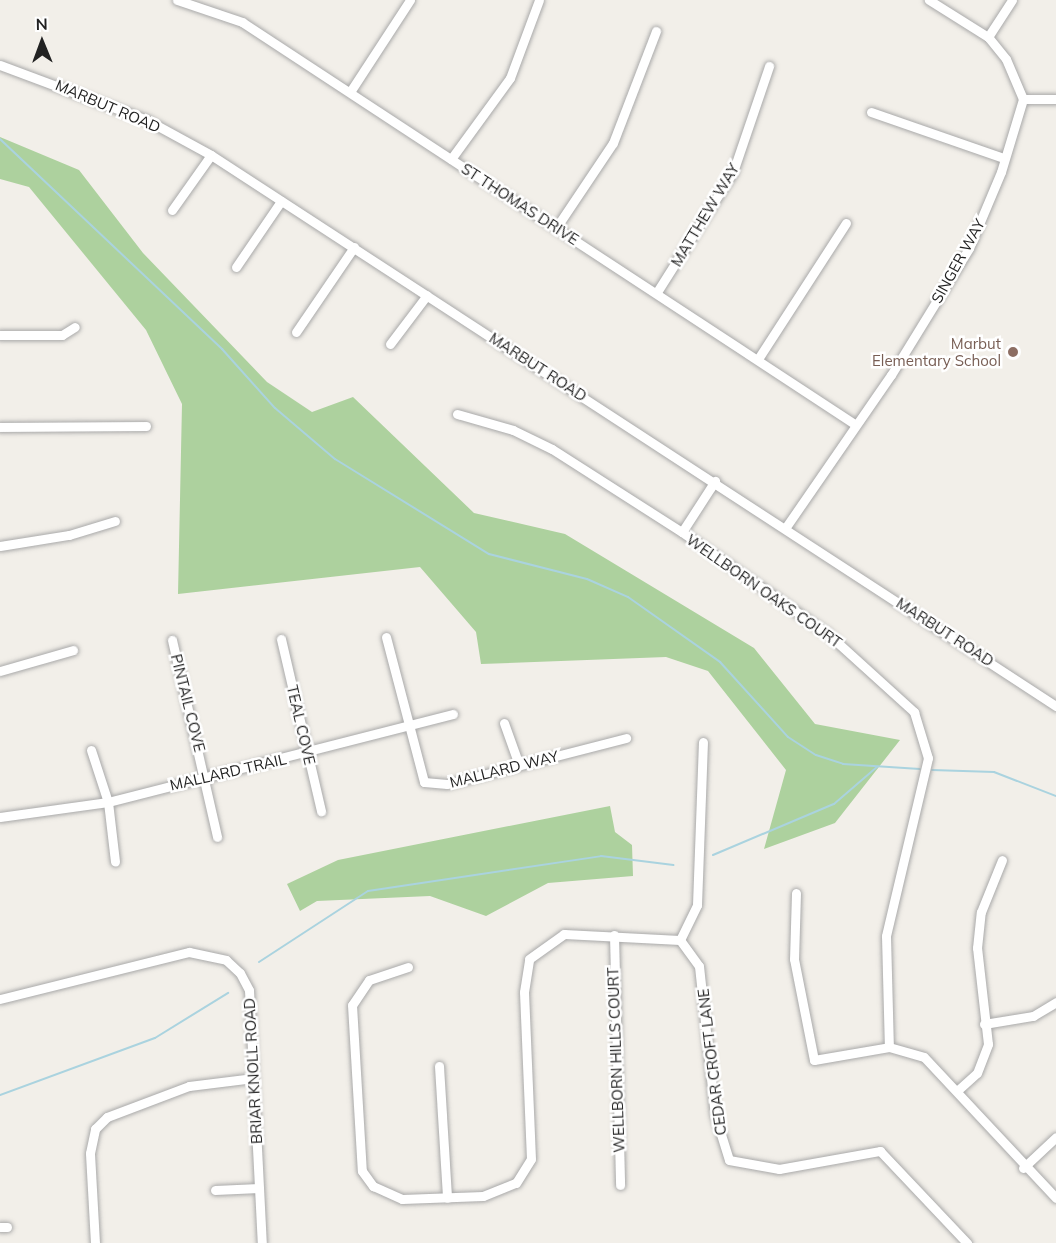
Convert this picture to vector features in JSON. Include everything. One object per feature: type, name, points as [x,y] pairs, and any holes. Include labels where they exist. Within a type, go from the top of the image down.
[{"type":"street","name":"ST THOMAS DRIVE","points":[[177,0],[228,14],[657,292],[856,425]]},
{"type":"street","points":[[350,92],[411,0]]},
{"type":"street","points":[[451,159],[510,78],[539,0]]},
{"type":"street","points":[[929,0],[988,37],[1006,59],[1023,99],[1056,99]]},
{"type":"street","points":[[988,37],[1012,0]]},
{"type":"street","points":[[556,228],[613,143],[656,31]]},
{"type":"street","name":"MARBUT ROAD","points":[[0,65],[137,115],[211,155],[786,527],[1056,706]]},
{"type":"street","name":"MATTHEW WAY","points":[[657,292],[733,172],[769,66]]},
{"type":"street","name":"SINGER WAY","points":[[786,527],[856,425],[969,248],[1004,158],[1023,99]]},
{"type":"street","points":[[871,111],[1004,158]]},
{"type":"street","points":[[172,210],[211,155]]},
{"type":"street","points":[[236,267],[281,201]]},
{"type":"street","points":[[758,359],[846,223]]},
{"type":"street","points":[[296,332],[354,247]]},
{"type":"street","points":[[390,344],[427,296]]},
{"type":"street","points":[[0,335],[62,335],[75,327]]},
{"type":"street","name":"WELLBORN OAKS COURT","points":[[457,414],[513,429],[552,449],[682,532],[827,633],[901,697],[924,733],[928,758],[922,792],[886,936],[889,1047]]},
{"type":"street","points":[[0,427],[146,426]]},
{"type":"street","points":[[682,532],[715,481]]},
{"type":"street","points":[[0,546],[60,537],[115,521]]},
{"type":"street","name":"MALLARD WAY","points":[[386,637],[406,728],[424,783],[447,784],[626,738]]},
{"type":"street","name":"TEAL COVE","points":[[280,639],[321,812]]},
{"type":"street","name":"PINTAIL COVE","points":[[172,640],[207,776],[217,837]]},
{"type":"street","points":[[0,671],[73,650]]},
{"type":"street","name":"MALLARD TRAIL","points":[[0,817],[108,802],[308,753],[453,714]]},
{"type":"street","points":[[504,723],[519,765]]},
{"type":"street","points":[[408,967],[369,980],[352,1005],[357,1148],[373,1186],[402,1199],[447,1198],[508,1189],[531,1159],[524,983],[529,959],[558,936],[614,935],[680,940],[697,905],[703,742]]},
{"type":"street","points":[[92,750],[108,802],[116,862]]},
{"type":"street","points":[[958,1090],[984,1061],[984,1024],[977,948],[981,912],[1002,860]]},
{"type":"street","points":[[796,893],[794,959],[814,1059],[889,1047],[924,1057],[958,1090],[1023,1168],[1056,1198]]},
{"type":"street","name":"WELLBORN HILLS COURT","points":[[614,935],[620,1185]]},
{"type":"street","name":"CEDAR CROFT LANE","points":[[680,940],[699,966],[715,1115],[729,1160],[779,1169],[880,1151],[967,1243]]},
{"type":"street","name":"BRIAR KNOLL ROAD","points":[[0,999],[189,952],[209,953],[226,960],[249,990],[262,1243]]},
{"type":"street","points":[[984,1024],[1033,1016],[1056,1002]]},
{"type":"street","points":[[439,1066],[447,1198]]},
{"type":"street","points":[[95,1243],[90,1153],[95,1129],[107,1117],[189,1086],[254,1078]]},
{"type":"street","points":[[1023,1168],[1056,1137]]},
{"type":"street","points":[[215,1190],[259,1188]]},
{"type":"green space","points":[[0,137],[79,170],[143,253],[267,382],[312,412],[353,397],[474,513],[565,534],[754,648],[815,724],[900,740],[835,823],[764,849],[786,770],[708,671],[666,657],[481,664],[476,632],[420,567],[178,594],[182,404],[146,330],[29,187],[0,179]]},
{"type":"green space","points":[[610,806],[615,832],[632,845],[633,876],[548,883],[486,916],[430,896],[317,901],[300,911],[287,884],[338,860]]},
{"type":"waterway","points":[[0,139],[222,349],[275,408],[335,459],[489,554],[587,579],[628,597],[720,662],[788,737],[816,755],[843,764],[920,769]]},
{"type":"waterway","points":[[713,855],[834,804],[877,767]]},
{"type":"waterway","points":[[932,770],[994,772],[1056,796]]},
{"type":"waterway","points":[[259,962],[368,891],[601,856],[673,865]]},
{"type":"waterway","points":[[0,1095],[155,1038],[228,993]]},
{"type":"place","name":"Marbut Elementary School","points":[[1013,352]]}]
